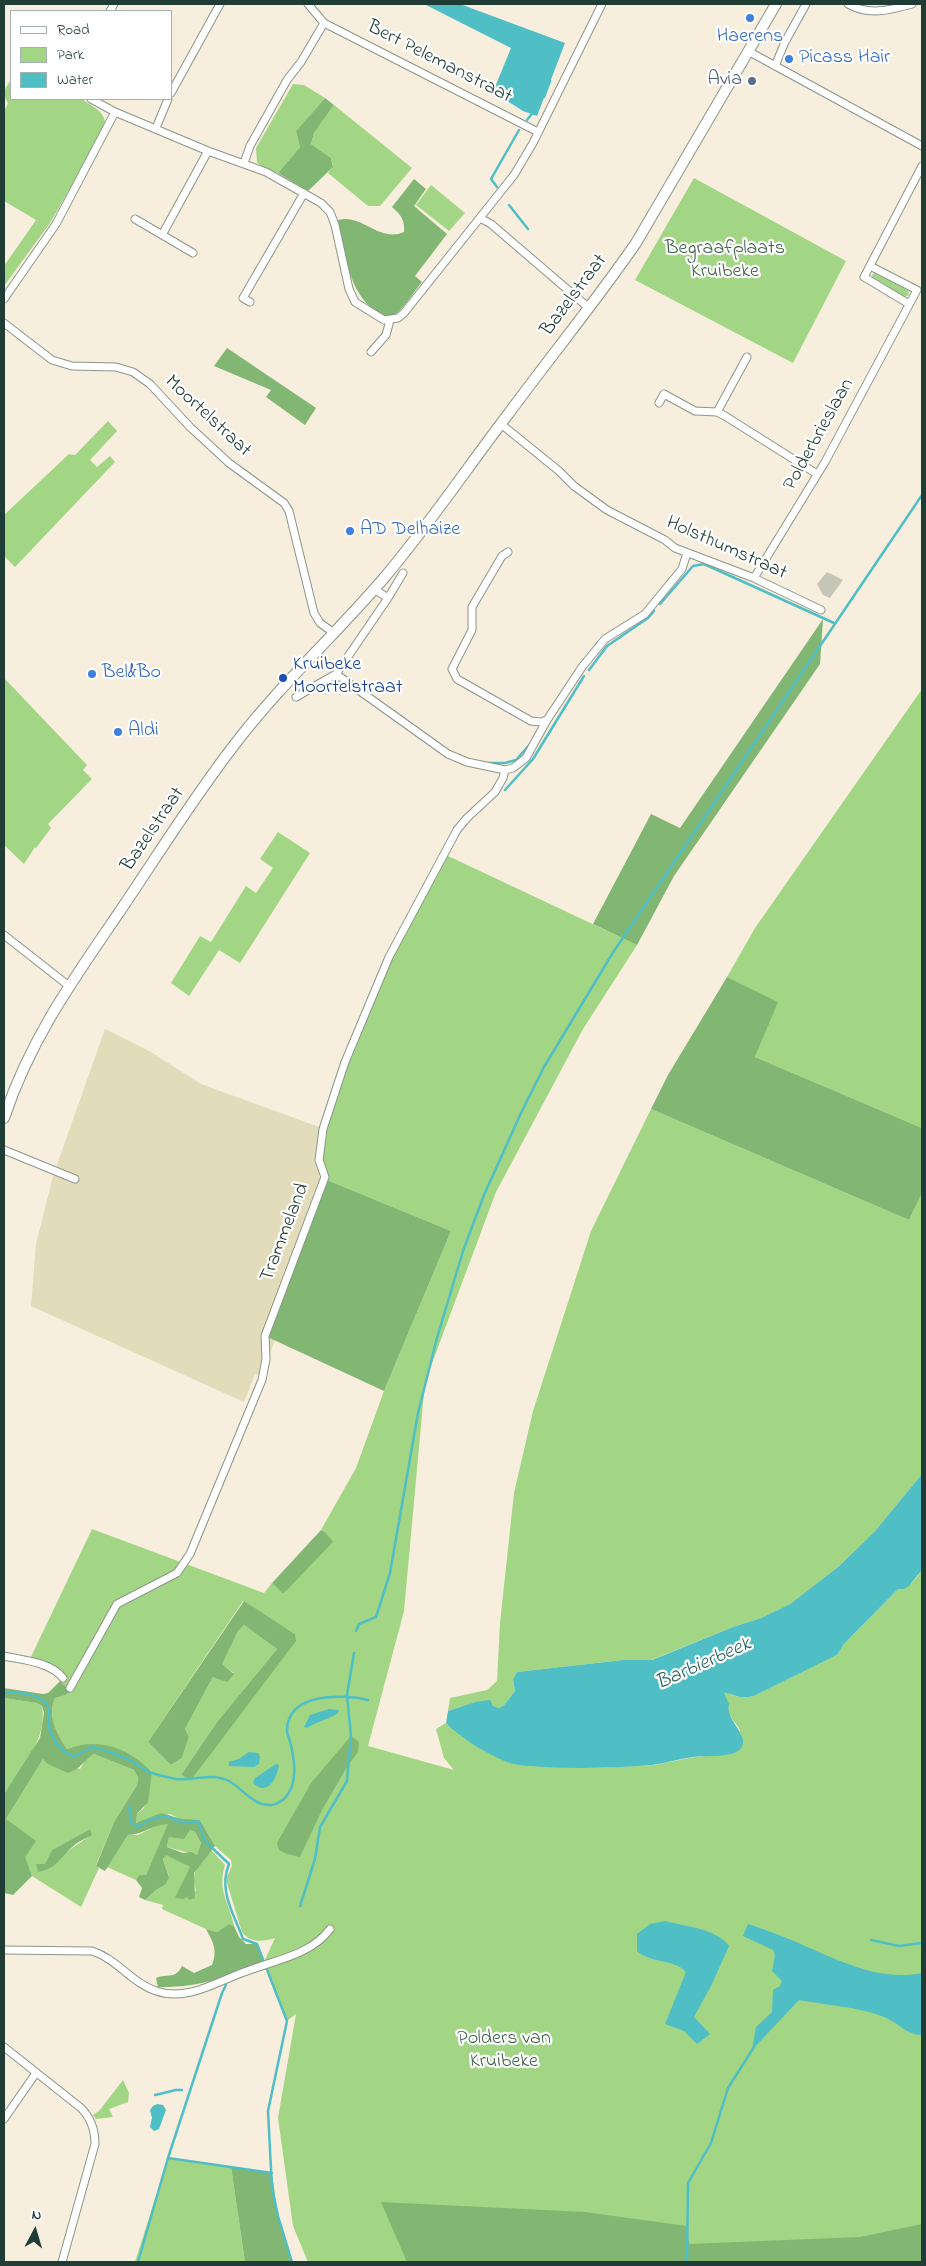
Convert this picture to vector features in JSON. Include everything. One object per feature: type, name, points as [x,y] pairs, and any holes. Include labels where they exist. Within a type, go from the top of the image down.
[{"type":"main road","name":"Bazelstraat","points":[[4,1118],[15,1084],[36,1041],[69,986],[235,743],[374,589],[437,513],[501,424],[589,308],[636,242],[776,4]]},
{"type":"street","points":[[172,90],[220,4]]},
{"type":"street","points":[[244,163],[250,146],[287,80],[324,23],[308,4]]},
{"type":"street","points":[[93,100],[115,112],[274,176],[321,203],[330,212],[335,225],[349,289],[355,302],[377,317],[390,320],[398,318],[404,313],[514,175],[538,132],[602,4]]},
{"type":"street","points":[[774,66],[806,4]]},
{"type":"street","points":[[848,4],[862,10],[877,12],[912,4]]},
{"type":"street","name":"Bert Pelemanstraat","points":[[324,23],[538,132]]},
{"type":"street","points":[[748,51],[922,146]]},
{"type":"street","points":[[156,128],[168,100]]},
{"type":"street","points":[[4,299],[56,224],[115,112]]},
{"type":"street","points":[[162,235],[208,151]]},
{"type":"street","points":[[909,304],[864,277],[922,166]]},
{"type":"street","points":[[244,301],[304,193]]},
{"type":"street","points":[[480,218],[491,224],[589,308]]},
{"type":"street","points":[[135,219],[193,252]]},
{"type":"street","name":"Polderbrieslaan","points":[[754,578],[817,474],[917,290],[870,266]]},
{"type":"street","points":[[372,352],[386,335],[390,320]]},
{"type":"street","name":"Moortelstraat","points":[[4,322],[44,355],[58,362],[72,366],[125,368],[133,372],[150,384],[190,427],[229,463],[284,503],[289,511],[314,613],[320,623],[334,633]]},
{"type":"street","points":[[717,412],[746,357]]},
{"type":"street","points":[[659,403],[664,394],[695,411],[717,412],[817,474]]},
{"type":"street","name":"Holsthumstraat","points":[[501,424],[559,470],[574,486],[607,510],[620,515],[687,553],[754,578],[821,610]]},
{"type":"street","points":[[508,552],[502,556],[472,607],[472,630],[454,664],[453,674],[457,679],[531,721],[541,722],[547,720]]},
{"type":"street","points":[[336,674],[448,754],[467,762],[505,770],[513,768],[526,758],[547,720],[596,649],[614,633],[645,614],[682,569],[687,553]]},
{"type":"street","points":[[296,697],[336,674],[403,573]]},
{"type":"street","points":[[374,589],[388,598]]},
{"type":"street","name":"Trammeland","points":[[70,1688],[118,1604],[177,1573],[190,1554],[262,1380],[266,1359],[265,1336],[325,1177],[319,1160],[323,1129],[344,1062],[389,956],[449,844],[467,818],[500,786],[505,770]]},
{"type":"street","points":[[4,935],[69,986]]},
{"type":"street","points":[[4,1150],[75,1179]]},
{"type":"street","points":[[4,1656],[48,1667],[58,1672],[63,1678]]},
{"type":"street","points":[[4,1950],[92,1951],[105,1956],[149,1988],[164,1994],[181,1994],[200,1991],[300,1952],[330,1929]]},
{"type":"street","points":[[4,2047],[81,2108],[88,2115],[95,2131],[95,2144],[62,2262]]},
{"type":"street","points":[[4,2119],[36,2073]]},
{"type":"shaded area","points":[[827,572],[843,580],[830,598],[823,595],[817,584]]},
{"type":"shaded area","points":[[105,1029],[151,1052],[201,1084],[322,1128],[322,1178],[261,1334],[275,1340],[262,1376],[255,1374],[244,1402],[31,1306],[36,1244],[53,1176]]},
{"type":"green space","points":[[10,82],[10,100],[83,100],[102,114],[105,122],[50,223],[4,286],[4,266],[36,220],[4,201],[4,111],[8,103],[4,93]]},
{"type":"green space","points":[[293,84],[304,85],[325,98],[296,131],[300,147],[278,173],[263,168],[257,162],[256,148]]},
{"type":"green space","points":[[325,98],[334,105],[314,133],[311,144],[331,158],[333,167],[308,191],[278,173],[300,147],[296,131]]},
{"type":"green space","points":[[334,105],[412,168],[380,206],[368,206],[328,173],[333,166],[331,158],[311,144],[314,133]]},
{"type":"green space","name":"Begraafplaats Kruibeke","points":[[694,178],[846,261],[793,363],[635,280]]},
{"type":"green space","points":[[414,179],[426,189],[414,206],[447,234],[415,276],[422,282],[401,309],[394,315],[385,316],[367,303],[359,294],[349,270],[338,220],[355,220],[387,234],[404,232],[402,218],[392,207]]},
{"type":"green space","points":[[431,185],[465,213],[449,231],[416,205]]},
{"type":"green space","points":[[874,273],[908,290],[909,295],[905,297],[873,280],[872,275]]},
{"type":"green space","points":[[227,348],[316,408],[305,425],[266,397],[271,390],[214,366]]},
{"type":"green space","points":[[108,421],[117,431],[90,460],[97,467],[110,456],[115,462],[15,567],[4,556],[4,515],[69,454],[75,455]]},
{"type":"green space","points":[[823,619],[820,664],[674,876],[637,945],[593,924],[651,814],[680,828]]},
{"type":"green space","points":[[4,678],[87,765],[83,770],[92,779],[48,824],[51,828],[24,864],[4,845]]},
{"type":"green space","points":[[922,689],[922,1128],[755,1057],[777,1002],[727,977],[755,928]]},
{"type":"green space","points":[[278,832],[310,853],[240,963],[219,950],[189,996],[171,983],[200,936],[211,942],[246,886],[256,893],[273,868],[260,859]]},
{"type":"green space","name":"Polders van Kruibeke","points":[[446,855],[637,945],[583,1029],[496,1192],[425,1382],[404,1611],[368,1746],[454,1770],[444,1758],[436,1729],[446,1723],[475,1745],[508,1762],[525,1765],[600,1768],[654,1765],[694,1757],[728,1754],[739,1750],[740,1730],[729,1714],[723,1693],[740,1697],[754,1696],[837,1655],[844,1644],[898,1589],[909,1586],[922,1570],[922,2262],[308,2262],[293,2226],[278,2118],[296,2014],[287,2021],[264,1962],[275,1938],[257,1941],[245,1936],[242,1932],[227,1883],[227,1877],[232,1866],[231,1860],[215,1846],[200,1820],[178,1818],[170,1814],[136,1823],[137,1814],[144,1808],[152,1772],[134,1758],[101,1746],[89,1745],[67,1749],[54,1725],[52,1712],[55,1698],[66,1695],[69,1691],[60,1681],[63,1677],[29,1661],[92,1529],[264,1593],[272,1583],[283,1594],[325,1532],[321,1530],[356,1468],[384,1391],[451,1231],[322,1178],[316,1161],[342,1071],[378,972],[408,917]],"holes":[[[243,1601],[295,1634],[191,1780],[181,1775],[217,1722],[277,1649],[244,1625],[238,1631],[221,1664],[234,1673],[213,1677],[185,1729],[189,1737],[182,1758],[171,1765],[148,1742]]]},
{"type":"green space","points":[[727,977],[778,1002],[755,1057],[922,1128],[922,1193],[909,1220],[651,1109],[668,1075]]},
{"type":"green space","points":[[651,1109],[909,1220],[922,1193],[922,1474],[875,1531],[838,1567],[790,1604],[761,1618],[733,1627],[651,1660],[623,1660],[517,1672],[513,1679],[515,1691],[504,1705],[499,1708],[475,1702],[448,1711],[450,1698],[487,1690],[497,1681],[500,1623],[514,1493],[533,1411],[591,1231]]},
{"type":"green space","points":[[322,1178],[451,1231],[384,1391],[261,1334]]},
{"type":"green space","points":[[321,1530],[333,1542],[283,1594],[272,1583]]},
{"type":"green space","points":[[244,1601],[295,1634],[296,1641],[191,1780],[181,1775],[217,1722],[277,1649],[244,1625],[238,1631],[222,1664],[234,1674],[227,1682],[213,1677],[185,1729],[189,1737],[182,1758],[171,1765],[148,1742]]},
{"type":"green space","points":[[60,1681],[70,1691],[66,1695],[55,1698],[52,1712],[54,1725],[67,1749],[91,1744],[113,1747],[133,1757],[152,1772],[148,1802],[137,1814],[136,1823],[161,1813],[178,1818],[200,1820],[215,1846],[194,1873],[195,1898],[189,1900],[187,1897],[183,1899],[175,1898],[190,1867],[166,1855],[163,1859],[169,1877],[166,1884],[145,1900],[139,1897],[142,1888],[136,1880],[139,1875],[146,1875],[168,1824],[128,1835],[105,1871],[96,1866],[114,1822],[137,1785],[138,1777],[134,1770],[94,1754],[68,1773],[48,1764],[43,1759],[6,1819],[36,1841],[25,1857],[32,1876],[13,1895],[4,1893],[4,1794],[40,1738],[44,1713],[42,1706],[37,1703],[4,1698],[4,1688],[43,1694],[48,1693]],"holes":[[[190,1830],[195,1832],[201,1843],[197,1855],[191,1852],[183,1853],[167,1847],[169,1837],[184,1839]]]},
{"type":"green space","points":[[4,1698],[37,1703],[42,1706],[43,1718],[41,1730],[32,1753],[4,1794]]},
{"type":"green space","points":[[351,1736],[359,1742],[358,1752],[322,1810],[300,1857],[279,1850],[277,1843],[311,1783]]},
{"type":"green space","points":[[94,1754],[134,1770],[138,1776],[137,1785],[114,1822],[96,1865],[99,1868],[81,1907],[32,1876],[6,1819],[43,1759],[80,1769],[87,1758]],"holes":[[[90,1829],[91,1835],[38,1872],[37,1865],[45,1865],[52,1850]]]},
{"type":"green space","points":[[160,1824],[169,1824],[146,1875],[139,1875],[136,1880],[107,1867],[128,1835],[138,1835]]},
{"type":"green space","points":[[90,1829],[92,1835],[77,1843],[51,1867],[38,1872],[36,1864],[45,1864],[52,1850]]},
{"type":"green space","points":[[190,1830],[195,1832],[201,1843],[197,1855],[167,1847],[169,1837]]},
{"type":"green space","points":[[211,1850],[225,1865],[222,1882],[223,1890],[234,1926],[229,1924],[217,1932],[206,1929],[162,1909],[163,1905],[145,1900],[166,1884],[169,1876],[163,1859],[166,1854],[190,1867],[189,1900],[196,1890],[194,1879],[197,1868]]},
{"type":"green space","points":[[229,1924],[234,1926],[239,1937],[246,1944],[257,1944],[264,1962],[212,1980],[186,1986],[158,1987],[156,1978],[174,1975],[182,1966],[194,1973],[212,1965],[215,1950],[206,1929],[217,1932]]},
{"type":"green space","points":[[123,2080],[129,2093],[128,2102],[109,2109],[113,2117],[96,2119],[93,2115],[99,2111]]},
{"type":"green space","points":[[168,2158],[231,2167],[245,2262],[135,2262]]},
{"type":"green space","points":[[231,2167],[272,2173],[278,2216],[292,2262],[245,2262]]},
{"type":"green space","points":[[381,2202],[585,2212],[687,2226],[689,2244],[860,2237],[922,2224],[922,2262],[407,2262]]},
{"type":"water","points":[[424,4],[460,4],[565,43],[537,116],[523,111],[493,92],[511,48]]},
{"type":"water","points":[[922,1474],[922,1570],[909,1586],[904,1589],[898,1589],[844,1644],[837,1655],[754,1696],[740,1697],[724,1693],[729,1704],[731,1716],[743,1741],[738,1751],[728,1755],[693,1757],[639,1766],[558,1768],[525,1766],[507,1762],[490,1754],[474,1745],[446,1723],[448,1711],[475,1702],[490,1700],[493,1706],[499,1708],[504,1705],[515,1691],[513,1679],[517,1672],[623,1660],[652,1660],[733,1627],[761,1618],[790,1604],[838,1567],[875,1531]]},
{"type":"water","points":[[329,1709],[339,1710],[338,1713],[330,1717],[307,1728],[304,1727],[310,1715]]},
{"type":"water","points":[[249,1752],[258,1753],[260,1757],[259,1764],[254,1767],[229,1766],[229,1762],[239,1759]]},
{"type":"water","points":[[276,1764],[279,1765],[278,1770],[271,1784],[263,1788],[253,1783],[255,1778]]},
{"type":"water","points":[[665,1921],[709,1932],[724,1940],[729,1946],[712,1984],[694,2017],[710,2034],[697,2044],[684,2031],[665,2024],[686,1972],[675,1965],[649,1958],[637,1951],[637,1934],[650,1924]]},
{"type":"water","points":[[748,1924],[780,1935],[851,1965],[886,1974],[922,1973],[922,2035],[911,2033],[889,2019],[875,2014],[799,2000],[752,2050],[756,2027],[772,2012],[773,1990],[780,1986],[782,1981],[772,1971],[775,1955],[773,1950],[743,1936]]},
{"type":"water","points":[[157,2104],[163,2105],[166,2110],[159,2129],[154,2131],[150,2127],[152,2118],[150,2110]]},
{"type":"waterway","points":[[544,97],[550,81]]},
{"type":"waterway","points":[[527,120],[534,111]]},
{"type":"waterway","points":[[497,187],[491,179],[519,130]]},
{"type":"waterway","points":[[509,205],[528,229]]},
{"type":"waterway","points":[[356,1631],[359,1624],[376,1617],[390,1573],[418,1413],[437,1338],[463,1251],[484,1195],[521,1113],[544,1067],[612,954],[922,495]]},
{"type":"waterway","points":[[660,604],[693,566],[704,564],[834,623]]},
{"type":"waterway","points":[[589,670],[607,646],[648,618],[654,611]]},
{"type":"waterway","points":[[505,790],[533,759],[584,676]]},
{"type":"waterway","points":[[386,706],[406,720]]},
{"type":"waterway","points":[[487,763],[505,763],[516,760],[531,743]]},
{"type":"waterway","points":[[300,1906],[315,1859],[320,1827],[347,1781],[351,1736],[347,1695],[354,1653]]},
{"type":"waterway","name":"Barbierbeek","points":[[4,1692],[16,1692],[42,1700],[49,1709],[50,1730],[54,1740],[65,1752],[74,1757],[92,1747],[128,1759],[144,1770],[162,1776],[176,1779],[222,1778],[234,1784],[253,1800],[265,1805],[276,1804],[284,1799],[292,1787],[294,1759],[287,1730],[290,1718],[297,1708],[306,1702],[318,1698],[345,1697],[368,1700]]},
{"type":"waterway","points":[[129,1806],[131,1822],[138,1827],[151,1819],[167,1816],[183,1823],[198,1821],[205,1841],[229,1864],[225,1884],[228,1902],[243,1939],[257,1944],[287,2021],[268,2111],[272,2189],[292,2262]]},
{"type":"waterway","name":"Barbierbeek","points":[[871,1940],[899,1946],[922,1943]]},
{"type":"waterway","points":[[226,1985],[168,2158],[272,2173]]},
{"type":"waterway","points":[[687,2262],[688,2183],[711,2143],[728,2088],[754,2047]]},
{"type":"waterway","points":[[155,2095],[182,2090]]},
{"type":"waterway","points":[[138,2262],[168,2158]]},
{"type":"place","name":"Haerens","points":[[750,18]]},
{"type":"place","name":"Picass Hair","points":[[789,59]]},
{"type":"place","name":"Avia","points":[[752,81]]},
{"type":"place","name":"AD Delhaize","points":[[350,531]]},
{"type":"place","name":"Bel&Bo","points":[[92,674]]},
{"type":"place","name":"Kruibeke Moortelstraat","points":[[283,678]]},
{"type":"place","name":"Aldi","points":[[118,732]]}]
